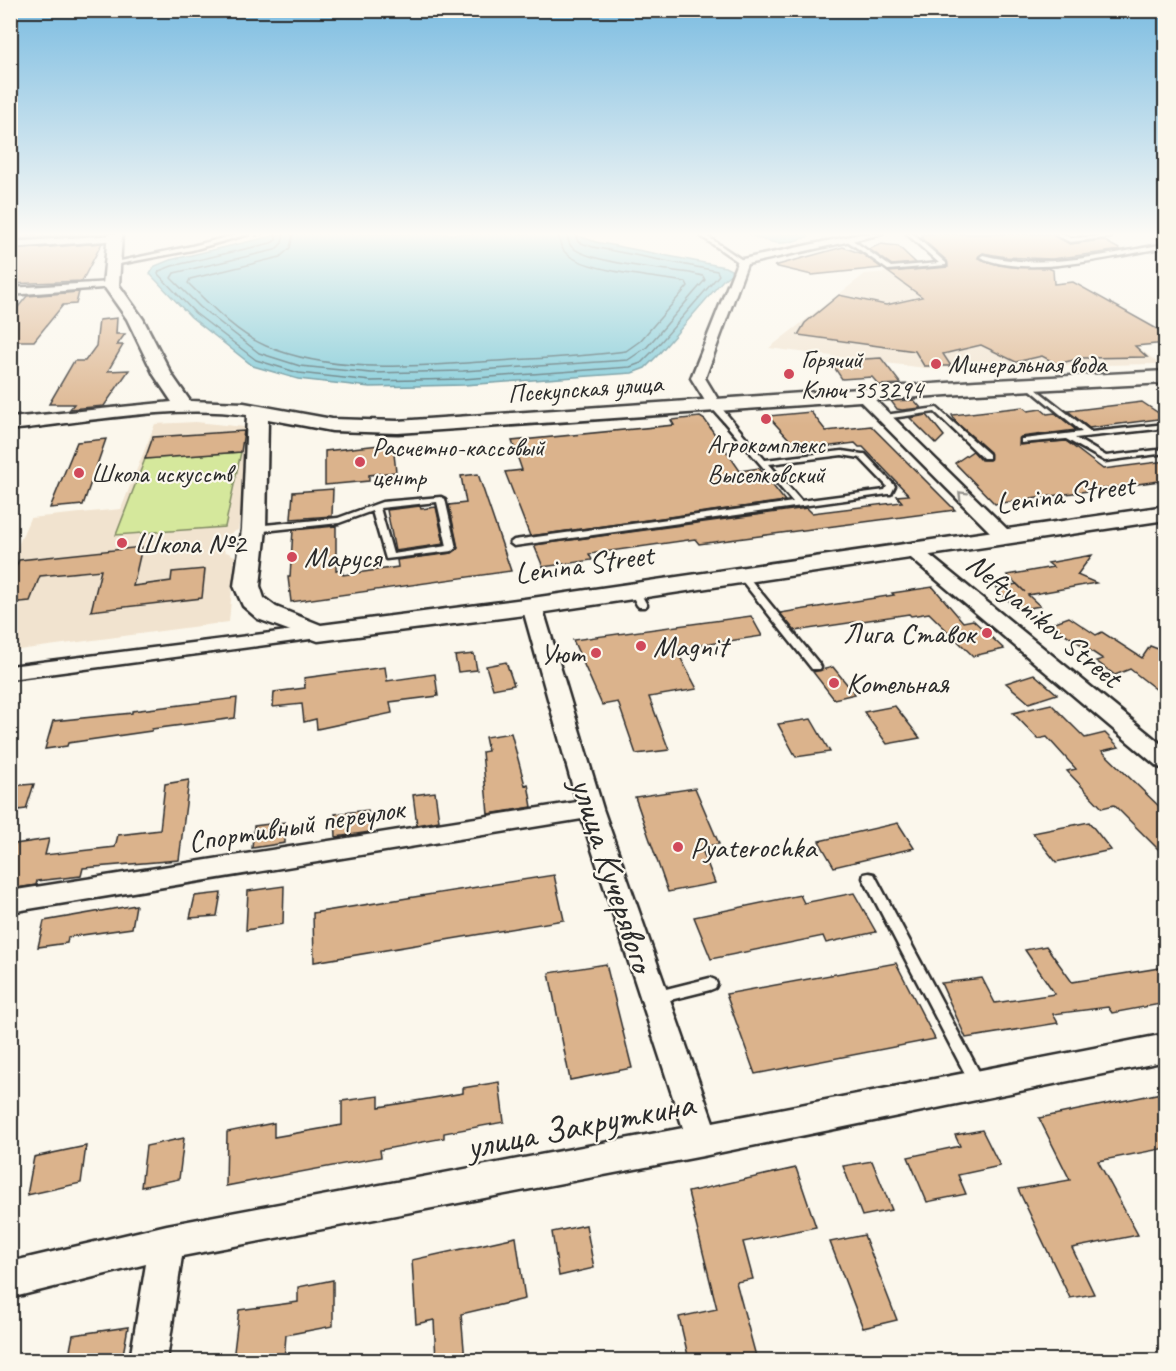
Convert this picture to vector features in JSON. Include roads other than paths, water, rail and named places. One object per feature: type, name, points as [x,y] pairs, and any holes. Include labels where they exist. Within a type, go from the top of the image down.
[{"type":"street","points":[[120,298],[135,319],[164,374],[185,407]]},
{"type":"street","points":[[714,406],[698,378],[728,298]]},
{"type":"street","points":[[164,374],[257,411],[254,529],[247,586],[252,601],[267,613],[318,633]]},
{"type":"street","points":[[111,413],[151,399],[158,390],[164,374]]},
{"type":"street","name":"Псекупская улица","points":[[10,424],[185,407],[225,407],[317,423],[375,427],[1166,377]]},
{"type":"street","points":[[862,395],[1004,536]]},
{"type":"street","name":"Lenina Street","points":[[10,673],[532,606],[638,598],[742,575],[1166,513]]},
{"type":"street","name":"Neftyanikov Street","points":[[911,549],[1166,761]]},
{"type":"street","name":"улица Кучерявого","points":[[532,606],[591,809],[702,1140]]},
{"type":"street","name":"Спортивный переулок","points":[[10,902],[591,809]]},
{"type":"street","name":"улица Закруткина","points":[[10,1280],[167,1242],[702,1140],[1166,1047]]},
{"type":"street","points":[[149,1360],[167,1242]]},
{"type":"lane","points":[[1027,384],[1089,434]]},
{"type":"lane","points":[[714,406],[798,504]]},
{"type":"lane","points":[[884,417],[937,410],[986,456]]},
{"type":"lane","points":[[1024,441],[1166,426]]},
{"type":"lane","points":[[1067,436],[1105,459],[1166,451]]},
{"type":"lane","points":[[514,543],[888,492],[891,486],[862,456],[842,453],[764,462]]},
{"type":"lane","points":[[254,529],[339,520],[375,506],[441,499],[452,548],[388,556],[375,506]]},
{"type":"lane","points":[[742,575],[816,668]]},
{"type":"lane","points":[[868,878],[979,1084]]},
{"type":"lane","points":[[654,998],[710,984]]},
{"type":"water","points":[[173,298],[707,298],[645,368],[632,373],[464,385],[370,387],[298,379],[253,366],[191,317]]},
{"type":"place","name":"Минеральная вода","points":[[936,364]]},
{"type":"place","name":"Горячий Ключ 353294","points":[[789,374]]},
{"type":"place","name":"Агрокомплекс Выселковский","points":[[766,419]]},
{"type":"place","name":"Расчетно-кассовый центр","points":[[360,462]]},
{"type":"place","name":"Школа искусств","points":[[79,473]]},
{"type":"place","name":"Школа №2","points":[[122,543]]},
{"type":"place","name":"Маруся","points":[[292,557]]},
{"type":"place","name":"Лига Ставок","points":[[987,633]]},
{"type":"place","name":"Magnit","points":[[641,646]]},
{"type":"place","name":"Уют","points":[[596,653]]},
{"type":"place","name":"Котельная","points":[[834,683]]},
{"type":"place","name":"Pyaterochka","points":[[678,847]]}]
